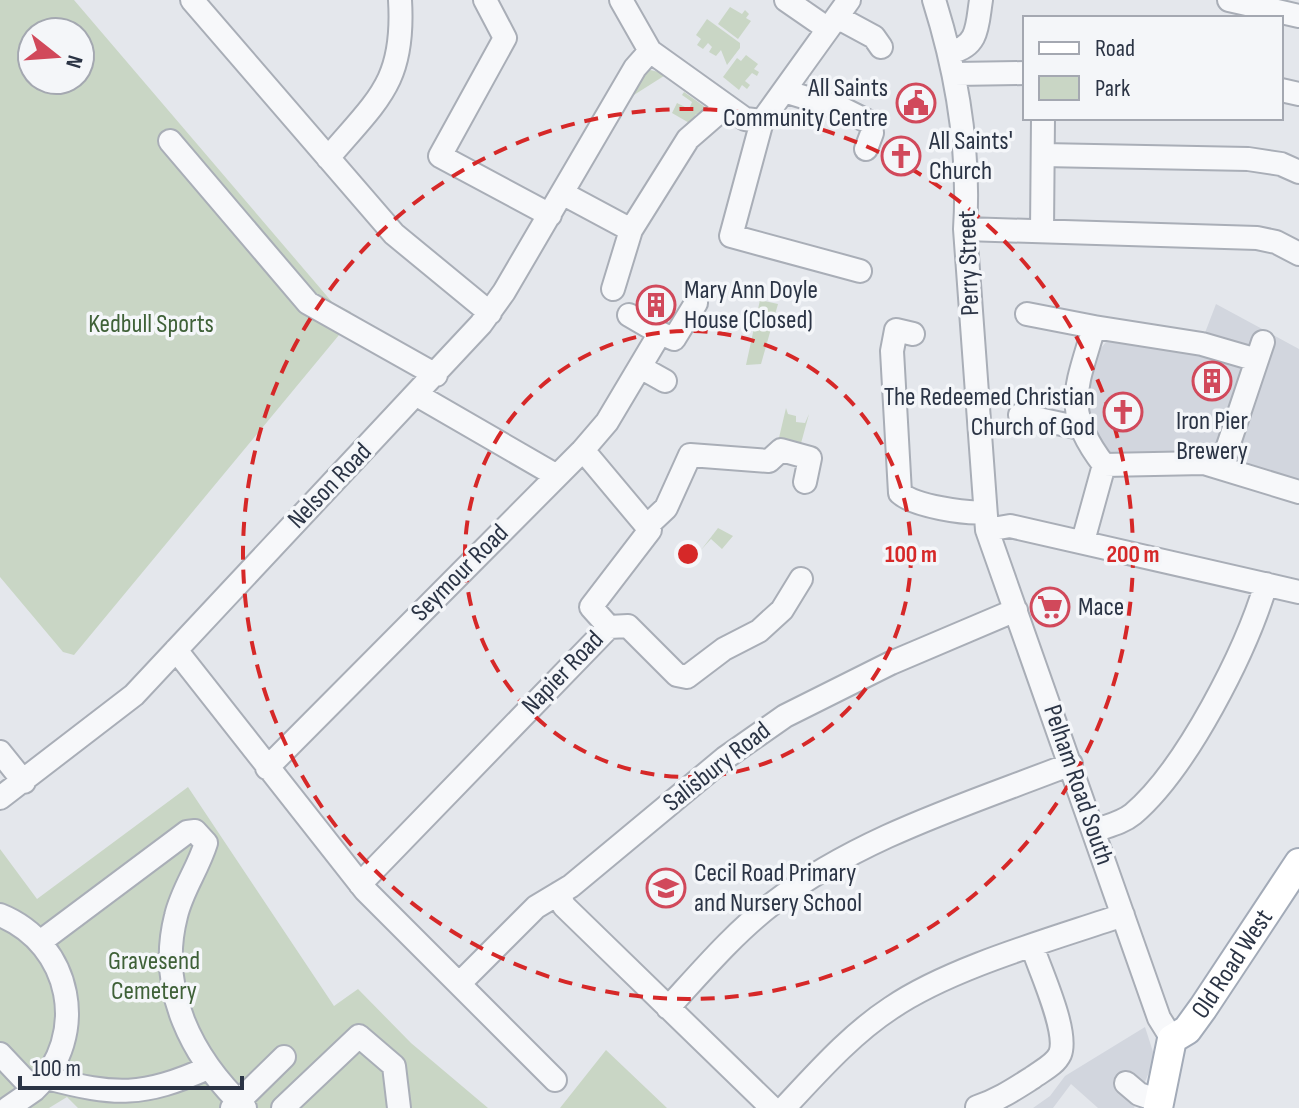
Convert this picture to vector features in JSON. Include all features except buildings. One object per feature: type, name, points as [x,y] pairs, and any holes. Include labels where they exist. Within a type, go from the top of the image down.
[{"type":"main road","name":"Old Road West","points":[[1159,1104],[1172,1039],[1187,1030],[1203,1008],[1299,863]]},
{"type":"street","points":[[192,0],[403,243],[490,313]]},
{"type":"street","points":[[328,158],[386,89],[402,41],[400,0]]},
{"type":"street","points":[[485,0],[505,38],[440,156],[550,215]]},
{"type":"street","points":[[621,0],[650,51],[749,121],[762,121]]},
{"type":"street","points":[[786,0],[838,15],[874,37],[881,47]]},
{"type":"street","name":"Perry Street","points":[[934,0],[953,63],[967,196],[965,229],[986,521]]},
{"type":"street","points":[[953,63],[974,41],[981,0]]},
{"type":"street","points":[[1229,0],[1299,16]]},
{"type":"street","points":[[838,15],[762,121],[731,236],[860,271]]},
{"type":"street","name":"Nelson Road","points":[[0,798],[134,695],[436,375],[490,313],[635,68],[650,51]]},
{"type":"street","points":[[953,63],[1023,73]]},
{"type":"street","points":[[784,91],[843,109],[871,123],[872,133],[866,149]]},
{"type":"street","points":[[613,289],[631,230],[688,139],[726,106]]},
{"type":"street","points":[[1042,231],[1043,120]]},
{"type":"street","points":[[170,141],[308,303],[436,375]]},
{"type":"street","points":[[1043,155],[1248,159],[1281,164],[1299,172]]},
{"type":"street","points":[[562,193],[631,230]]},
{"type":"street","points":[[965,229],[1257,238],[1279,243],[1299,254]]},
{"type":"street","points":[[629,315],[674,339],[696,303]]},
{"type":"street","points":[[1027,314],[1260,351],[1221,467]]},
{"type":"street","points":[[1094,327],[1074,397],[1083,438],[1104,465]]},
{"type":"street","points":[[905,332],[892,353],[899,490],[903,497],[986,521],[1299,592]]},
{"type":"street","name":"Seymour Road","points":[[267,768],[583,450],[607,422],[660,333]]},
{"type":"street","points":[[640,367],[665,381]]},
{"type":"street","points":[[417,395],[557,476]]},
{"type":"street","points":[[1020,415],[1080,428]]},
{"type":"street","points":[[583,450],[648,525],[666,508],[690,455],[765,460],[781,450],[808,456],[805,482]]},
{"type":"street","points":[[1104,465],[1191,463],[1221,467],[1299,492]]},
{"type":"street","points":[[1083,541],[1104,465]]},
{"type":"street","name":"Pelham Road South","points":[[986,521],[1159,1018],[1172,1039]]},
{"type":"street","name":"Napier Road","points":[[360,884],[609,627],[591,607],[648,535],[648,525]]},
{"type":"street","points":[[609,627],[628,626],[677,675],[687,677],[724,649],[759,631],[782,610],[801,579]]},
{"type":"street","points":[[1094,831],[1133,814],[1162,783],[1239,658],[1266,584]]},
{"type":"street","name":"Salisbury Road","points":[[459,984],[536,907],[559,893],[725,758],[785,716],[891,663],[1016,610]]},
{"type":"street","points":[[176,650],[360,884],[555,1080]]},
{"type":"street","points":[[0,752],[24,782]]},
{"type":"street","points":[[668,1008],[756,918],[809,878],[888,836],[988,793],[1071,764]]},
{"type":"street","points":[[40,942],[187,832],[195,831],[203,836],[206,843],[175,918],[171,976],[178,1008],[208,1068],[238,1106],[284,1057]]},
{"type":"street","points":[[559,893],[564,906],[772,1108]]},
{"type":"street","points":[[0,915],[26,928],[40,942],[62,976],[68,1012],[62,1050],[41,1084],[8,1108]]},
{"type":"street","points":[[784,1108],[847,1043],[892,1007],[923,990],[1032,946],[1123,915]]},
{"type":"street","points":[[977,1107],[1002,1104],[1054,1062],[1063,1044],[1032,946]]},
{"type":"street","points":[[283,1108],[362,1036],[394,1066],[399,1108]]},
{"type":"street","points":[[0,1054],[41,1084],[119,1093],[148,1090],[208,1068]]},
{"type":"street","points":[[1126,1083],[1159,1104]]},
{"type":"shaded area","points":[[1216,304],[1299,349],[1299,487],[1111,458],[1086,419],[1086,374],[1096,354],[1111,336],[1198,351]]},
{"type":"shaded area","points":[[1145,1027],[1155,1058],[1134,1108],[1098,1108],[1071,1084],[1053,1108],[1033,1108],[1050,1096],[1065,1076]]},
{"type":"green space","name":"Kedbull Sports","points":[[0,0],[74,0],[88,16],[16,16],[16,96],[96,96],[96,26],[332,302],[351,312],[339,335],[74,655],[63,652],[0,577]]},
{"type":"green space","points":[[730,7],[742,14],[745,10],[749,14],[746,18],[751,21],[738,39],[718,24]]},
{"type":"green space","points":[[707,19],[740,43],[740,48],[727,65],[721,50],[716,56],[709,52],[712,47],[708,43],[703,49],[697,45],[701,39],[696,35]]},
{"type":"green space","points":[[746,55],[758,64],[754,69],[759,72],[757,76],[752,73],[745,81],[750,85],[747,89],[742,85],[739,90],[723,77],[737,58],[741,61]]},
{"type":"green space","points":[[646,69],[667,74],[626,100]]},
{"type":"green space","points":[[684,92],[712,112],[707,120],[696,114],[691,124],[672,113],[677,103],[689,109],[692,102],[682,95]]},
{"type":"green space","points":[[760,300],[778,304],[761,364],[746,365]]},
{"type":"green space","points":[[786,408],[788,414],[796,416],[796,422],[805,423],[809,414],[800,447],[778,442]]},
{"type":"green space","points":[[718,528],[733,536],[722,549],[711,539],[701,550]]},
{"type":"green space","name":"Gravesend Cemetery","points":[[188,787],[334,1006],[358,989],[411,1043],[488,1108],[78,1108],[67,1097],[49,1108],[0,1108],[0,849],[37,899]]},
{"type":"green space","points":[[606,1050],[667,1108],[560,1108]]},
{"type":"place","name":"All Saints Community Centre","points":[[916,103]]},
{"type":"place","name":"All Saints' Church","points":[[901,156]]},
{"type":"place","name":"Mary Ann Doyle House (Closed)","points":[[656,305]]},
{"type":"place","name":"Iron Pier Brewery","points":[[1212,381]]},
{"type":"place","name":"The Redeemed Christian Church of God","points":[[1123,412]]},
{"type":"place","name":"Mace","points":[[1050,607]]},
{"type":"place","name":"Cecil Road Primary and Nursery School","points":[[666,888]]}]
